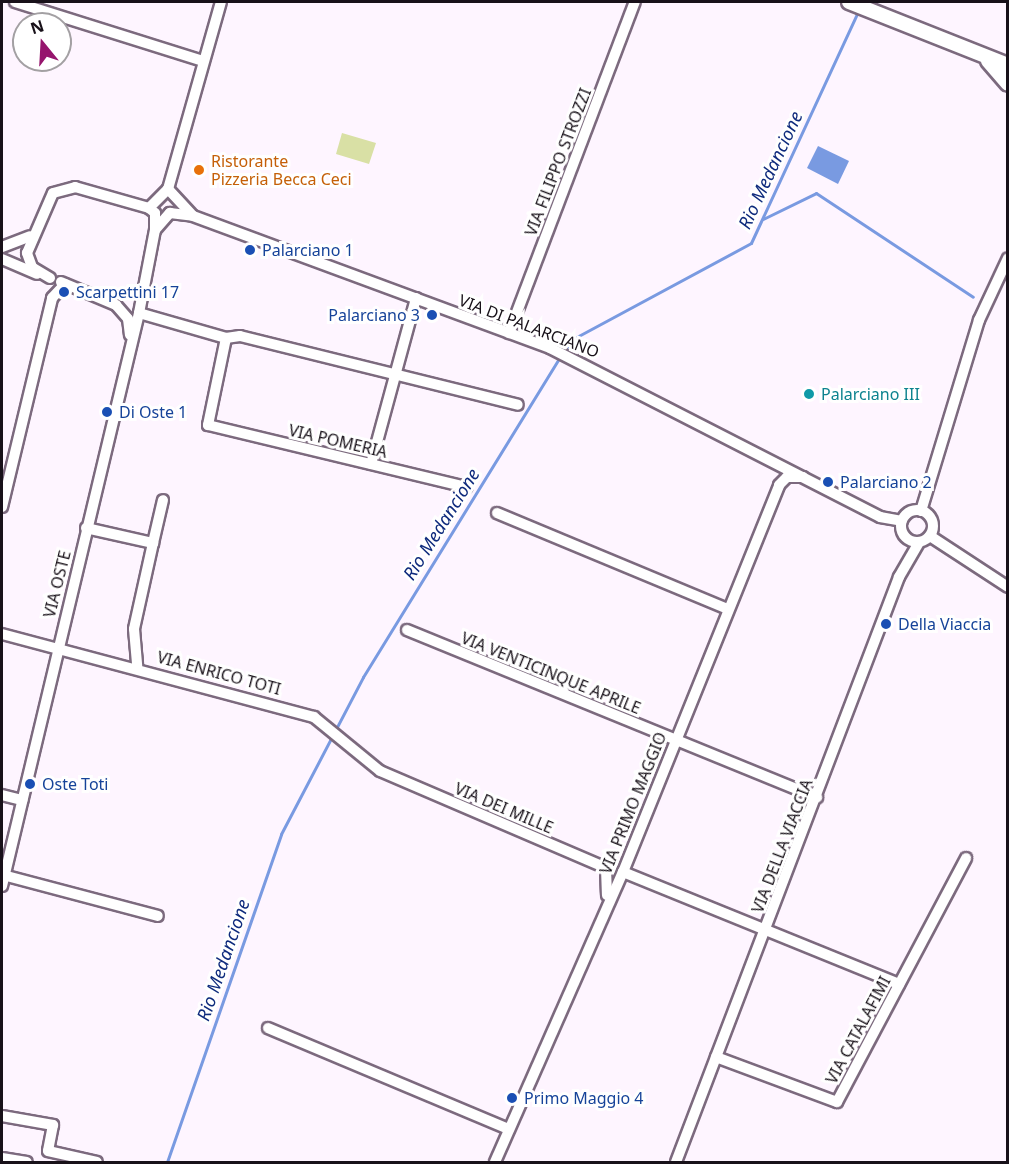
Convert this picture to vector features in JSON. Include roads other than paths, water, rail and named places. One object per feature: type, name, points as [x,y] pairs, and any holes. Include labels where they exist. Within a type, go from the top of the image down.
[{"type":"street","points":[[15,2],[203,61]]},
{"type":"street","points":[[50,278],[29,263],[30,236],[49,196],[68,187],[149,208],[168,189],[221,2]]},
{"type":"street","name":"VIA FILIPPO STROZZI","points":[[509,333],[635,2]]},
{"type":"street","points":[[849,2],[988,61],[1008,65]]},
{"type":"street","points":[[988,61],[1008,84]]},
{"type":"street","points":[[168,189],[193,216]]},
{"type":"street","name":"VIA OSTE","points":[[2,880],[130,338],[139,313],[141,290],[155,230],[155,213],[149,208]]},
{"type":"street","name":"VIA DI PALARCIANO","points":[[163,217],[193,216],[579,359],[880,517],[902,521]]},
{"type":"street","name":"VIA OSTE","points":[[155,230],[163,217]]},
{"type":"street","points":[[2,247],[30,236]]},
{"type":"street","points":[[921,511],[933,521],[930,536],[919,543],[904,537],[902,521],[921,511],[980,321],[1008,258]]},
{"type":"street","points":[[2,259],[116,305],[128,319],[130,338]]},
{"type":"street","points":[[2,507],[52,298],[65,284]]},
{"type":"street","points":[[116,305],[134,302],[141,290]]},
{"type":"street","points":[[371,464],[416,298]]},
{"type":"street","points":[[139,313],[226,338],[240,336],[518,405]]},
{"type":"street","name":"VIA POMERIA","points":[[226,338],[205,420],[211,426],[467,487]]},
{"type":"street","points":[[766,459],[779,485],[787,477],[804,477]]},
{"type":"street","name":"VIA PRIMO MAGGIO","points":[[495,1162],[605,903],[623,872],[779,485]]},
{"type":"street","points":[[137,666],[134,629],[163,500]]},
{"type":"street","points":[[497,513],[728,609]]},
{"type":"street","points":[[86,528],[153,543]]},
{"type":"street","points":[[930,536],[1008,587]]},
{"type":"street","name":"VIA DELLA VIACCIA","points":[[676,1162],[766,932],[899,577],[919,543]]},
{"type":"street","name":"VIA VENTICINQUE APRILE","points":[[407,630],[817,797]]},
{"type":"street","name":"VIA ENRICO TOTI","points":[[2,634],[137,666],[297,710],[325,724],[359,755]]},
{"type":"street","name":"VIA DEI MILLE","points":[[359,755],[380,771],[606,868],[610,876],[605,903]]},
{"type":"street","points":[[2,795],[22,800]]},
{"type":"street","name":"VIA CATALAFIMI","points":[[716,1057],[837,1102],[966,858]]},
{"type":"street","points":[[623,872],[766,932],[899,984]]},
{"type":"street","points":[[2,880],[158,915]]},
{"type":"street","points":[[268,1028],[508,1130]]},
{"type":"street","points":[[2,1116],[53,1125],[48,1151],[97,1162]]},
{"type":"street","points":[[2,1158],[27,1162]]},
{"type":"water","points":[[818,146],[849,161],[838,184],[807,168]]},
{"type":"waterway","name":"Rio Medancione","points":[[564,352],[571,340],[751,243],[858,11]]},
{"type":"waterway","points":[[763,219],[816,193],[973,297]]},
{"type":"waterway","name":"Rio Medancione","points":[[167,1162],[281,834],[363,677],[560,357]]},
{"type":"place","name":"Ristorante Pizzeria Becca Ceci","points":[[199,170]]},
{"type":"place","name":"Palarciano 1","points":[[250,250]]},
{"type":"place","name":"Scarpettini 17","points":[[64,292]]},
{"type":"place","name":"Palarciano 3","points":[[432,315]]},
{"type":"place","name":"Palarciano III","points":[[809,394]]},
{"type":"place","name":"Di Oste 1","points":[[107,412]]},
{"type":"place","name":"Palarciano 2","points":[[828,482]]},
{"type":"place","name":"Della Viaccia","points":[[886,624]]},
{"type":"place","name":"Oste Toti","points":[[30,784]]},
{"type":"place","name":"Primo Maggio 4","points":[[512,1098]]}]
